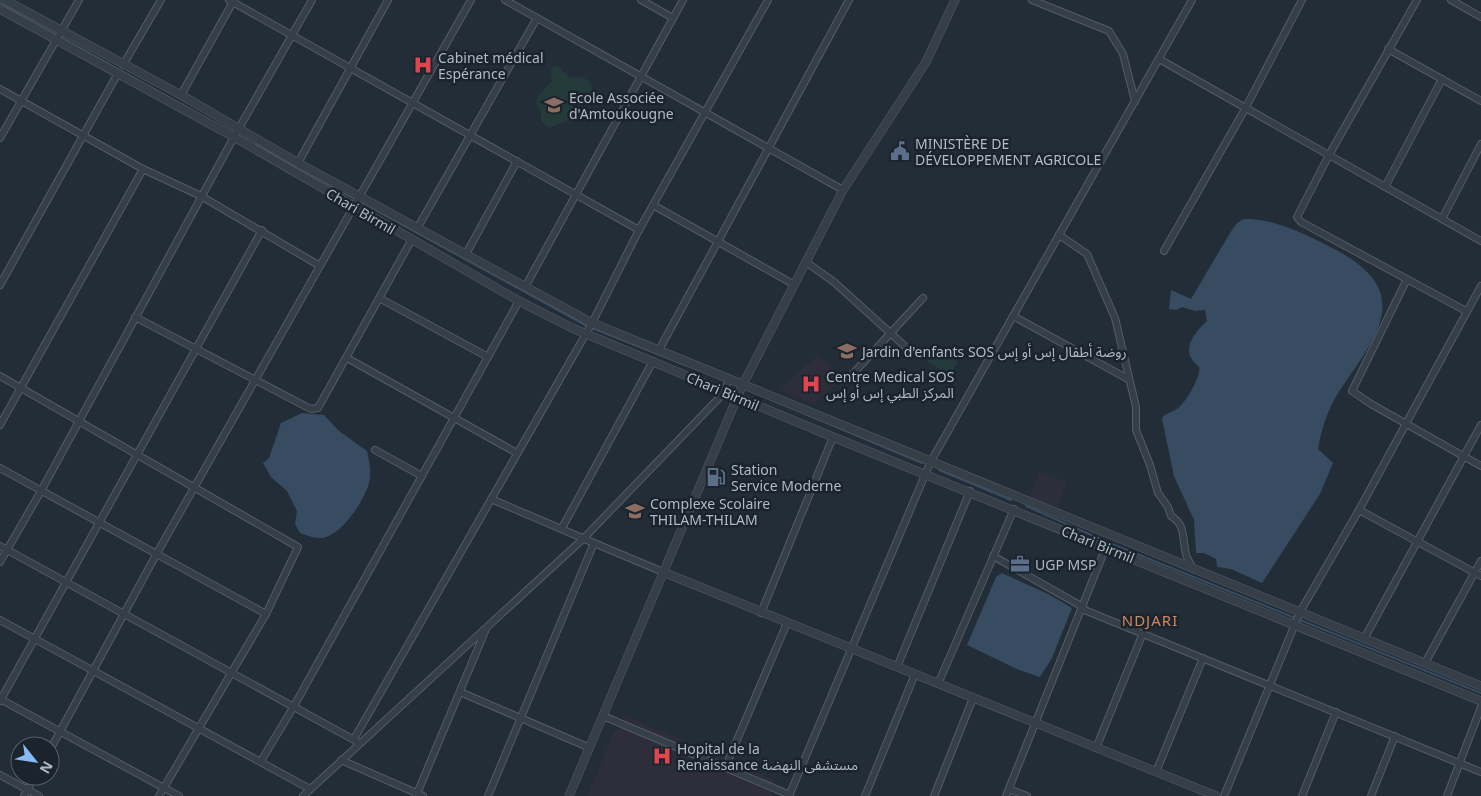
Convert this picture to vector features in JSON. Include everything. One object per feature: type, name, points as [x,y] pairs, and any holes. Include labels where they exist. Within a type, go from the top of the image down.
[{"type":"street","name":"Chari Birmil","points":[[4,0],[61,29],[123,65],[181,95],[298,163],[592,323],[659,350],[928,468],[970,491],[1106,547],[1297,618],[1364,639],[1481,686]]},
{"type":"street","points":[[0,138],[61,29],[80,0]]},
{"type":"street","points":[[123,65],[161,0]]},
{"type":"street","points":[[0,562],[41,491],[201,196],[312,0]]},
{"type":"street","points":[[298,163],[388,0]]},
{"type":"street","points":[[58,736],[126,614],[157,553],[470,0]]},
{"type":"street","points":[[505,0],[843,190]]},
{"type":"street","points":[[641,0],[673,18]]},
{"type":"street","points":[[525,287],[683,0]]},
{"type":"street","points":[[302,796],[341,760],[356,741],[584,333],[592,323],[639,230],[768,0]]},
{"type":"street","points":[[659,350],[717,240],[849,0]]},
{"type":"street","points":[[569,796],[737,396],[843,190],[926,62],[955,0]]},
{"type":"street","points":[[1032,0],[1109,31],[1123,54],[1135,101]]},
{"type":"street","points":[[603,716],[790,796],[928,468],[1192,0]]},
{"type":"street","points":[[1164,251],[1245,109],[1302,0]]},
{"type":"street","points":[[1417,0],[1298,211],[1297,217],[1301,222],[1466,311]]},
{"type":"street","points":[[1451,0],[1481,17]]},
{"type":"street","points":[[181,95],[232,1],[471,136],[577,193],[639,230]]},
{"type":"street","name":"Chari Birmil","points":[[0,9],[234,137],[519,301],[584,333],[833,437],[928,468],[1193,569],[1481,701]]},
{"type":"street","points":[[418,228],[537,18]]},
{"type":"street","points":[[1388,49],[1481,101]]},
{"type":"street","points":[[1159,59],[1481,241]]},
{"type":"street","points":[[0,285],[118,73]]},
{"type":"street","points":[[1385,187],[1442,79]]},
{"type":"street","points":[[0,89],[143,169],[201,196],[262,230],[320,266]]},
{"type":"street","points":[[1442,219],[1481,144]]},
{"type":"street","points":[[466,254],[518,162]]},
{"type":"street","points":[[0,425],[143,169]]},
{"type":"street","points":[[653,205],[794,284]]},
{"type":"street","points":[[179,796],[0,700],[262,230]]},
{"type":"street","points":[[1059,235],[1083,251],[1090,259],[1115,318],[1136,407],[1136,430],[1150,465],[1158,493],[1168,507],[1171,516],[1178,520],[1183,528],[1186,556],[1193,569]]},
{"type":"street","points":[[135,317],[310,409],[318,408],[381,298],[412,239]]},
{"type":"street","points":[[806,262],[834,282],[908,348]]},
{"type":"street","points":[[1407,279],[1352,391],[1481,466]]},
{"type":"street","points":[[1224,796],[1297,618],[1359,510],[1481,286]]},
{"type":"street","points":[[381,298],[488,357]]},
{"type":"street","points":[[849,378],[923,298]]},
{"type":"street","points":[[261,762],[519,301]]},
{"type":"street","points":[[1013,316],[1128,379]]},
{"type":"street","points":[[347,358],[517,453]]},
{"type":"street","points":[[562,528],[653,361]]},
{"type":"street","points":[[0,376],[298,547],[266,614],[197,728],[159,796]]},
{"type":"street","points":[[356,741],[584,538],[724,391],[729,381]]},
{"type":"street","points":[[1364,639],[1481,425]]},
{"type":"street","points":[[761,613],[833,437]]},
{"type":"street","points":[[375,450],[422,476]]},
{"type":"street","points":[[0,468],[266,614]]},
{"type":"street","points":[[897,667],[970,491]]},
{"type":"street","points":[[491,499],[761,613],[1216,796]]},
{"type":"street","points":[[938,684],[1014,509]]},
{"type":"street","points":[[1359,510],[1478,574]]},
{"type":"street","points":[[488,796],[594,543]]},
{"type":"street","points":[[0,546],[232,671],[356,741]]},
{"type":"street","points":[[1006,796],[1106,547]]},
{"type":"street","points":[[993,556],[1082,608],[1481,772]]},
{"type":"street","points":[[1425,663],[1478,574],[1481,561]]},
{"type":"street","points":[[0,620],[310,789]]},
{"type":"street","points":[[724,768],[787,623]]},
{"type":"street","points":[[341,760],[419,795],[488,625]]},
{"type":"street","points":[[1096,748],[1143,633]]},
{"type":"street","points":[[1156,772],[1203,658]]},
{"type":"street","points":[[865,796],[915,674]]},
{"type":"street","points":[[460,692],[590,748]]},
{"type":"street","points":[[934,796],[973,698]]},
{"type":"street","points":[[1447,796],[1481,707]]},
{"type":"street","points":[[1302,796],[1336,712]]},
{"type":"street","points":[[1371,796],[1395,736]]},
{"type":"street","points":[[0,775],[26,793],[39,796]]},
{"type":"street","points":[[1009,789],[1027,796]]},
{"type":"shaded area","name":"Centre Medical SOS المركز الطبي إس أو إس","points":[[818,355],[843,377],[814,404],[779,390]]},
{"type":"shaded area","points":[[1039,471],[1067,482],[1057,509],[1029,498]]},
{"type":"shaded area","name":"Hopital de la Renaissance مستشفى النهضة","points":[[622,714],[776,781],[771,793],[775,796],[587,796],[614,731],[620,729],[623,722]]},
{"type":"green space","points":[[555,66],[560,68],[569,77],[585,79],[593,87],[590,96],[581,101],[573,118],[549,128],[541,121],[541,112],[536,102],[538,96],[552,81],[551,69]]},
{"type":"green space","points":[[934,349],[958,362],[950,375],[927,362]]},
{"type":"water","points":[[1244,219],[1280,225],[1305,234],[1338,251],[1363,268],[1377,285],[1382,302],[1381,320],[1374,338],[1333,401],[1325,421],[1318,449],[1333,463],[1320,494],[1262,583],[1231,569],[1217,567],[1216,559],[1204,553],[1196,553],[1194,520],[1174,476],[1162,419],[1163,416],[1180,406],[1188,396],[1198,376],[1199,367],[1191,358],[1189,347],[1193,337],[1207,321],[1205,310],[1195,311],[1182,307],[1176,310],[1169,309],[1171,290],[1191,299],[1230,233],[1237,223]]},
{"type":"water","points":[[302,413],[324,415],[339,431],[367,451],[370,478],[364,496],[343,525],[327,537],[317,538],[300,533],[295,524],[297,511],[287,491],[271,477],[263,463],[269,458],[281,423]]},
{"type":"water","points":[[1002,573],[1048,594],[1072,608],[1052,658],[1040,677],[1019,670],[967,645],[996,577]]},
{"type":"waterway","points":[[0,3],[199,114]]},
{"type":"waterway","points":[[256,145],[355,199]]},
{"type":"waterway","points":[[359,201],[587,326]]},
{"type":"waterway","points":[[592,328],[685,365]]},
{"type":"waterway","points":[[777,402],[922,463]]},
{"type":"waterway","points":[[939,470],[1011,500]]},
{"type":"waterway","points":[[1026,506],[1107,542],[1481,693]]},
{"type":"place","name":"Cabinet médical Espérance","points":[[423,65]]},
{"type":"place","name":"Ecole Associée d'Amtoukougne","points":[[554,105]]},
{"type":"place","name":"MINISTÈRE DE DÉVELOPPEMENT AGRICOLE","points":[[900,151]]},
{"type":"place","name":"Jardin d'enfants SOS روضة أطفال إس أو إس","points":[[847,351]]},
{"type":"place","name":"Centre Medical SOS المركز الطبي إس أو إس","points":[[811,384]]},
{"type":"place","name":"Station Service Moderne","points":[[716,477]]},
{"type":"place","name":"Complexe Scolaire THILAM-THILAM","points":[[635,511]]},
{"type":"place","name":"UGP MSP","points":[[1020,564]]},
{"type":"place","name":"Hopital de la Renaissance مستشفى النهضة","points":[[662,756]]},
{"type":"district","name":"NDJARI","points":[[1150,620]]}]
